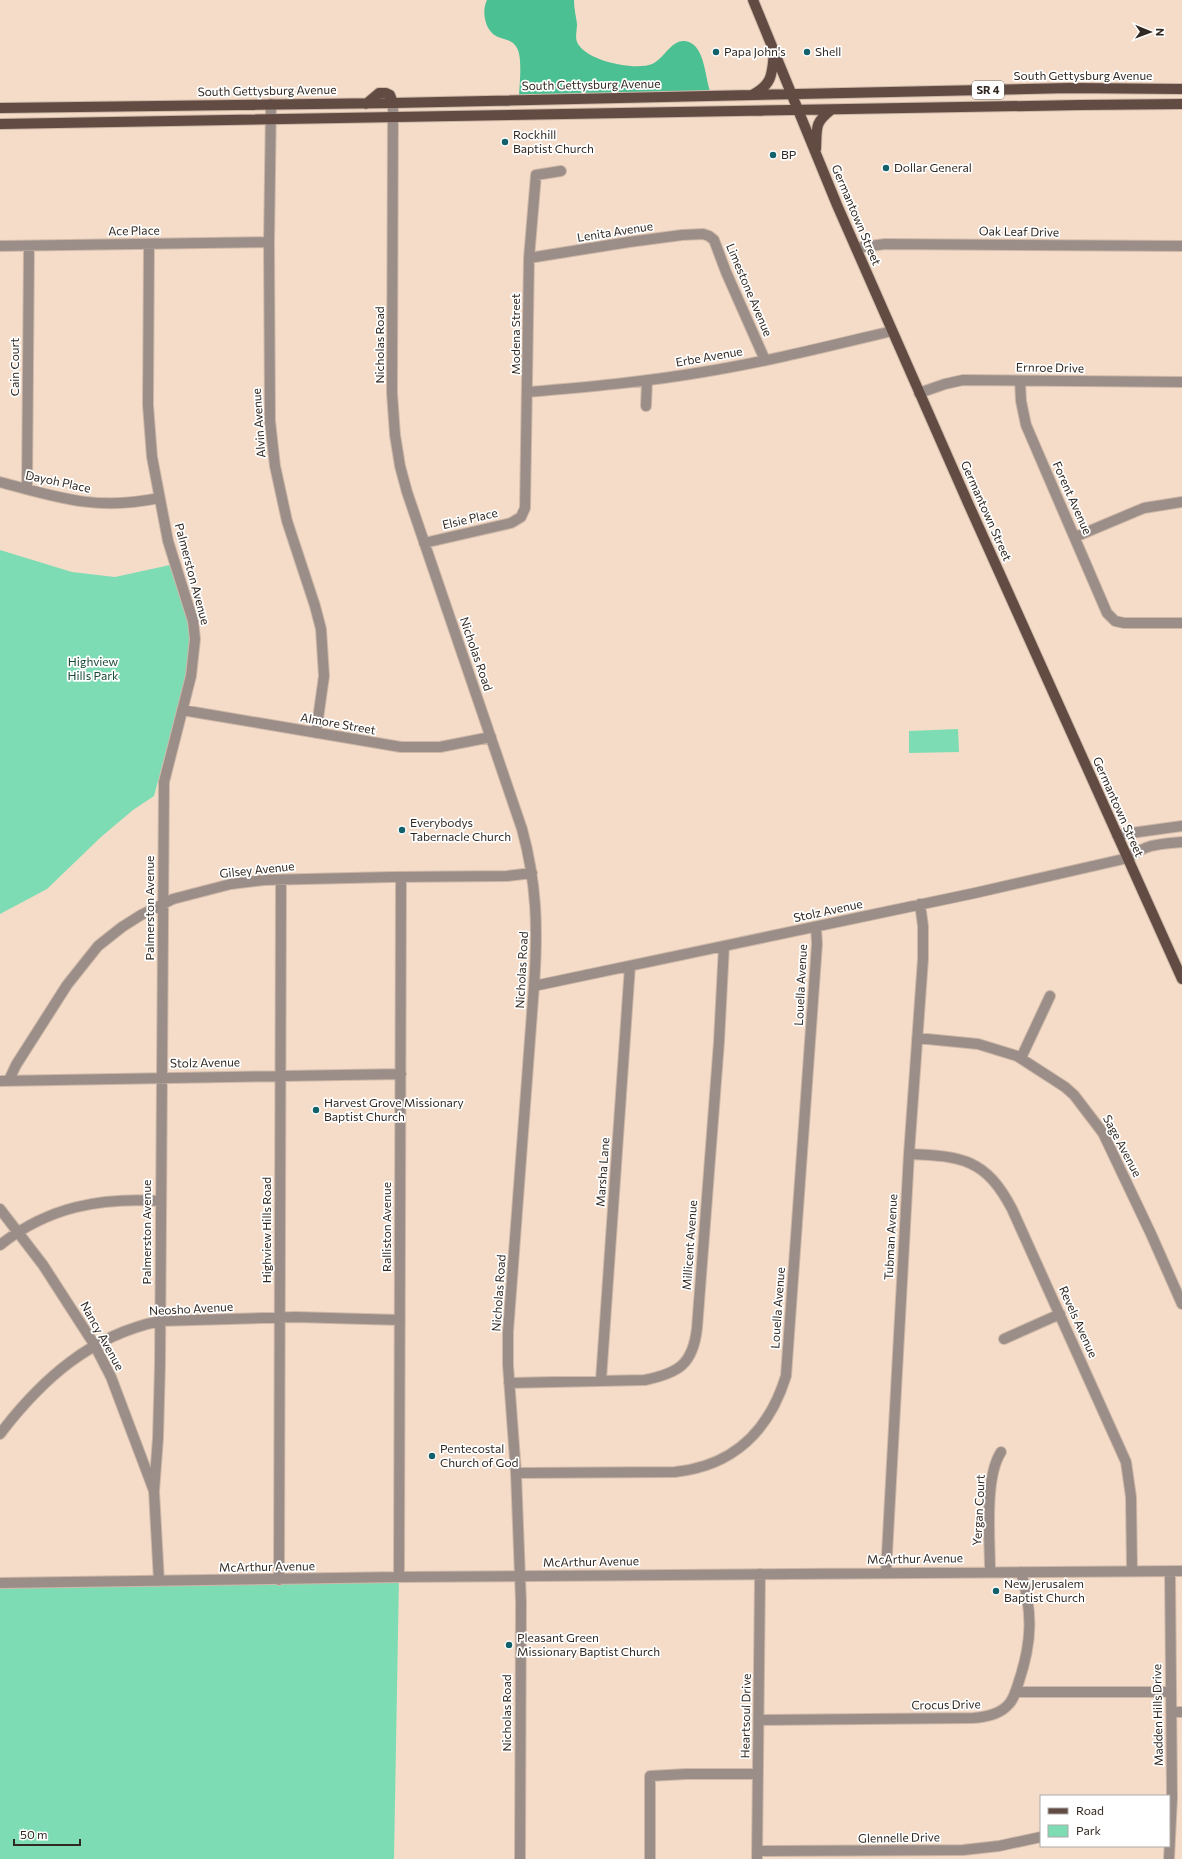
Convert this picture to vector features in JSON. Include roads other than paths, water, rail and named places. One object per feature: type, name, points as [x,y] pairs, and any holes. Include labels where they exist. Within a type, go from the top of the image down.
[{"type":"main road","name":"Germantown Street","points":[[753,0],[793,95],[815,153],[919,393],[1182,979]]},
{"type":"main road","points":[[752,95],[762,90],[770,81],[774,50]]},
{"type":"main road","name":"South Gettysburg Avenue","points":[[0,108],[366,104],[379,92],[390,95],[393,103],[1069,88],[1182,89]]},
{"type":"main road","name":"SR 4","points":[[799,110],[1182,104]]},
{"type":"main road","points":[[0,124],[799,110]]},
{"type":"main road","points":[[815,153],[817,127],[820,119],[831,110]]},
{"type":"street","name":"Nicholas Road","points":[[393,103],[392,369],[394,419],[400,466],[424,543],[522,829],[532,873],[537,927],[510,1312],[508,1365],[516,1474],[521,1602],[520,1859]]},
{"type":"street","name":"Alvin Avenue","points":[[272,104],[269,242],[270,421],[275,466],[283,506],[321,629],[324,656],[324,685],[316,733]]},
{"type":"street","name":"Modena Street","points":[[521,517],[525,508],[529,258],[536,175],[561,171]]},
{"type":"street","name":"Lenita Avenue","points":[[529,258],[629,242],[682,235],[704,234]]},
{"type":"street","name":"Limestone Avenue","points":[[704,234],[714,240],[726,272],[765,360]]},
{"type":"street","name":"Ace Place","points":[[0,246],[269,242]]},
{"type":"street","name":"Palmerston Avenue","points":[[149,244],[148,405],[152,457],[168,541],[193,621],[194,656],[191,676],[164,782],[160,1321],[158,1438],[154,1491],[159,1581]]},
{"type":"street","name":"Oak Leaf Drive","points":[[856,248],[885,244],[1182,246]]},
{"type":"street","name":"Cain Court","points":[[27,489],[30,246]]},
{"type":"street","name":"Erbe Avenue","points":[[528,392],[647,381],[702,373],[892,331]]},
{"type":"street","name":"Ernroe Drive","points":[[919,393],[945,384],[963,380],[1182,382]]},
{"type":"street","points":[[646,406],[647,381]]},
{"type":"street","name":"Forent Avenue","points":[[1020,381],[1021,401],[1026,425],[1107,613],[1115,621],[1124,623],[1182,623]]},
{"type":"street","name":"Dayoh Place","points":[[0,482],[71,501],[97,504],[121,504],[159,498]]},
{"type":"street","points":[[1075,537],[1144,508],[1182,502]]},
{"type":"street","name":"Elsie Place","points":[[424,543],[511,523],[521,517]]},
{"type":"street","name":"Almore Street","points":[[182,710],[386,746],[412,748],[456,744],[491,737]]},
{"type":"street","points":[[1117,835],[1182,826]]},
{"type":"street","points":[[1128,858],[1140,849],[1151,845],[1182,842]]},
{"type":"street","name":"Stolz Avenue","points":[[534,986],[816,927],[1128,858]]},
{"type":"street","name":"Gilsey Avenue","points":[[4,1081],[16,1065],[67,984],[98,946],[128,923],[163,904],[194,893],[226,885],[280,880],[507,876],[532,873]]},
{"type":"street","name":"Ralliston Avenue","points":[[399,1577],[401,877]]},
{"type":"street","name":"Highview Hills Road","points":[[279,1580],[281,1075],[280,880]]},
{"type":"street","name":"Tubman Avenue","points":[[886,1572],[909,1154],[923,959],[920,904]]},
{"type":"street","name":"Louella Avenue","points":[[516,1474],[668,1472],[692,1469],[716,1462],[738,1449],[759,1431],[771,1412],[786,1376],[809,1073],[817,944],[816,927]]},
{"type":"street","name":"Millicent Avenue","points":[[509,1383],[645,1380],[670,1374],[684,1364],[691,1354],[696,1342],[719,1042],[724,946]]},
{"type":"street","name":"Marsha Lane","points":[[601,1380],[630,966]]},
{"type":"street","points":[[1021,1058],[1050,996]]},
{"type":"street","name":"Sage Avenue","points":[[917,1038],[978,1044],[1021,1058],[1065,1087],[1074,1095],[1098,1124],[1115,1156],[1182,1304]]},
{"type":"street","name":"Stolz Avenue","points":[[4,1081],[161,1077],[401,1074]]},
{"type":"street","name":"Revels Avenue","points":[[909,1154],[943,1155],[957,1158],[971,1164],[986,1173],[997,1183],[1012,1209],[1126,1462],[1131,1497],[1132,1570]]},
{"type":"street","points":[[0,1245],[19,1232],[51,1215],[86,1204],[120,1200],[161,1202]]},
{"type":"street","name":"Nancy Avenue","points":[[0,1210],[19,1232],[43,1265],[94,1344],[111,1377],[154,1491]]},
{"type":"street","points":[[1004,1339],[1060,1314]]},
{"type":"street","name":"Neosho Avenue","points":[[0,1434],[32,1397],[54,1375],[94,1344],[141,1324],[160,1321],[318,1317],[400,1320]]},
{"type":"street","name":"Yergan Court","points":[[990,1571],[989,1525],[991,1494],[994,1467],[1001,1452]]},
{"type":"street","name":"Madden Hills Drive","points":[[1170,1571],[1170,1832]]},
{"type":"street","name":"McArthur Avenue","points":[[0,1583],[886,1572],[1182,1571]]},
{"type":"street","name":"Crocus Drive","points":[[759,1720],[986,1717],[1007,1707],[1015,1692],[1027,1655],[1030,1632],[1029,1602],[1022,1572]]},
{"type":"street","name":"Heartsoul Drive","points":[[757,1855],[760,1574]]},
{"type":"street","points":[[1015,1692],[1170,1692]]},
{"type":"street","points":[[1171,1712],[1182,1712]]},
{"type":"street","points":[[650,1859],[650,1776],[686,1774],[758,1774]]},
{"type":"street","name":"Glennelle Drive","points":[[757,1855],[963,1850],[999,1846],[1040,1837]]},
{"type":"street","name":"Madden Hills Drive","points":[[1169,1847],[1169,1859]]},
{"type":"place","name":"Papa John's","points":[[716,52]]},
{"type":"place","name":"Shell","points":[[807,52]]},
{"type":"place","name":"Rockhill Baptist Church","points":[[505,142]]},
{"type":"place","name":"BP","points":[[773,155]]},
{"type":"place","name":"Dollar General","points":[[886,168]]},
{"type":"place","name":"Everybodys Tabernacle Church","points":[[402,830]]},
{"type":"place","name":"Harvest Grove Missionary Baptist Church","points":[[316,1110]]},
{"type":"place","name":"Pentecostal Church of God","points":[[432,1456]]},
{"type":"place","name":"New Jerusalem Baptist Church","points":[[996,1591]]},
{"type":"place","name":"Pleasant Green Missionary Baptist Church","points":[[509,1645]]},
{"type":"park label","name":"Highview Hills Park","points":[[93,669]]}]
